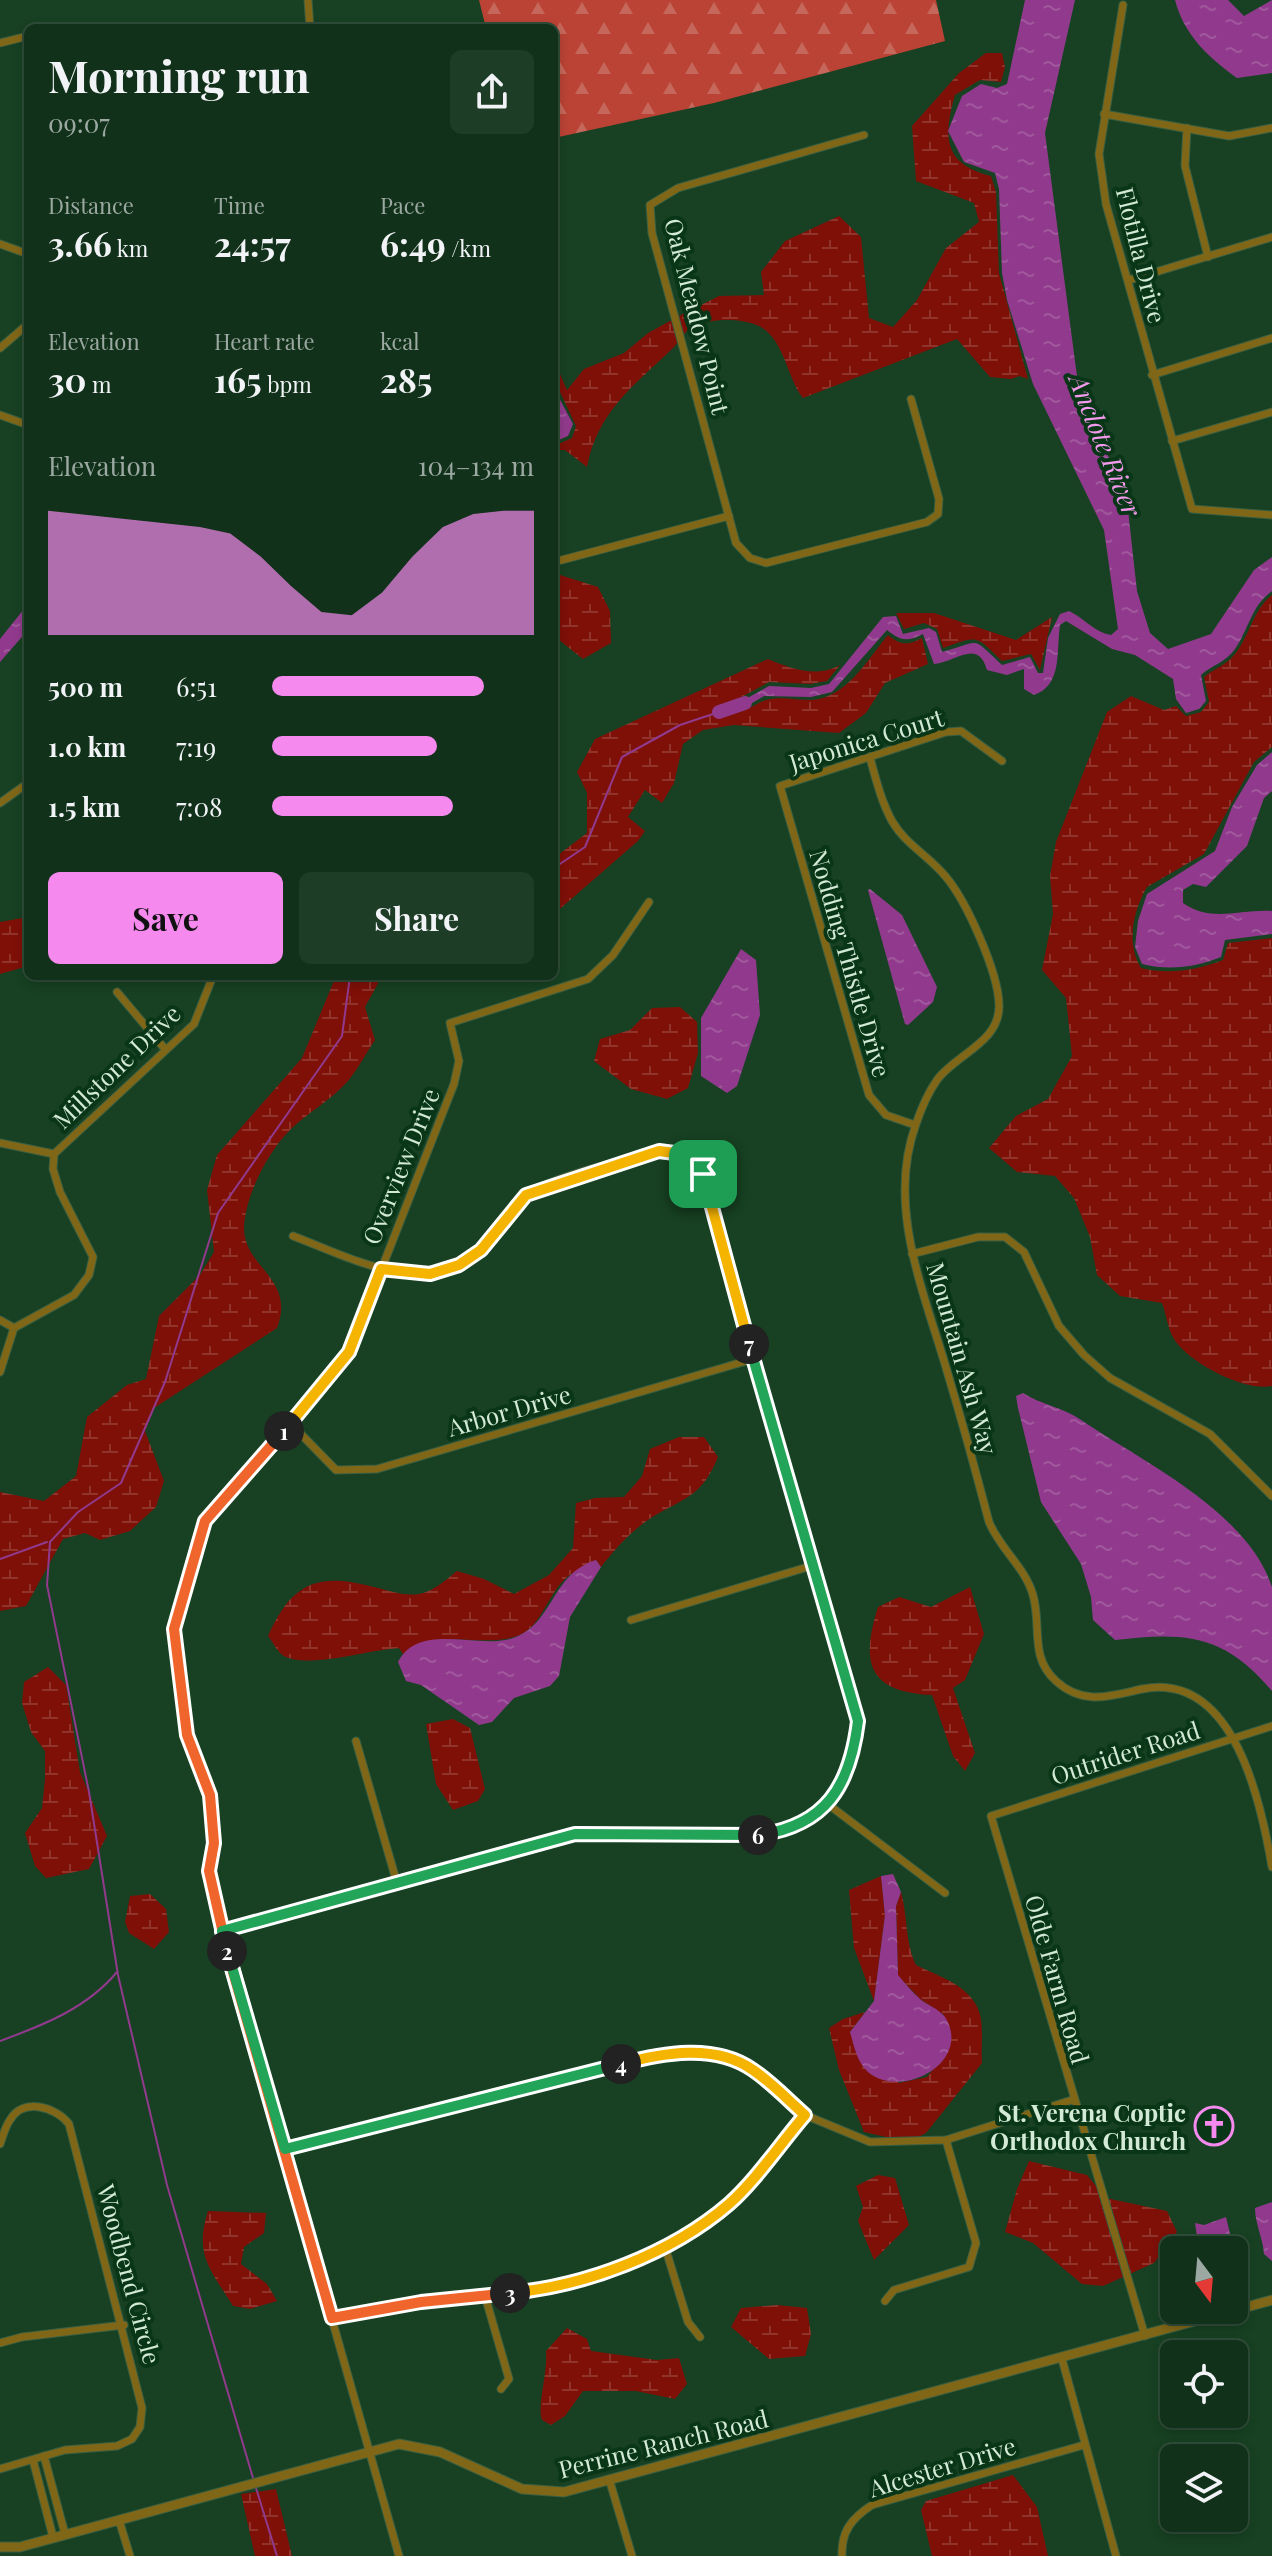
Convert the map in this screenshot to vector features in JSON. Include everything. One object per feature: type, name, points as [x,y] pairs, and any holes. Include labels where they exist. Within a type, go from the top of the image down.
[{"type":"street","points":[[308,0],[310,24]]},
{"type":"street","name":"Flotilla Drive","points":[[1123,5],[1099,154],[1106,204],[1129,280],[1152,375],[1192,509],[1272,515]]},
{"type":"street","points":[[0,43],[24,37]]},
{"type":"street","points":[[1104,114],[1229,136],[1272,128]]},
{"type":"street","points":[[1187,128],[1185,166],[1208,257]]},
{"type":"street","name":"Oak Meadow Point","points":[[729,516],[652,233],[650,205],[678,188],[864,135]]},
{"type":"street","points":[[1129,280],[1272,237]]},
{"type":"street","points":[[0,244],[24,253]]},
{"type":"street","points":[[0,348],[24,327]]},
{"type":"street","points":[[1152,375],[1272,338]]},
{"type":"street","points":[[558,561],[729,516],[736,543],[750,558],[766,563],[927,522],[938,514],[939,499],[911,399]]},
{"type":"street","points":[[1172,441],[1272,412]]},
{"type":"street","points":[[0,415],[24,424]]},
{"type":"street","name":"Japonica Court","points":[[780,786],[946,732],[961,731],[1002,761]]},
{"type":"street","name":"Mountain Ash Way","points":[[870,758],[892,821],[906,840],[947,877],[960,898],[996,982],[1000,1007],[985,1040],[952,1063],[936,1081],[915,1125],[906,1160],[905,1192],[912,1254],[994,1536],[1022,1571],[1033,1596],[1037,1647],[1042,1665],[1075,1695],[1115,1698],[1145,1689],[1173,1690],[1199,1699],[1226,1725],[1252,1786],[1272,1867]]},
{"type":"street","points":[[0,803],[24,786]]},
{"type":"street","name":"Nodding Thistle Drive","points":[[780,786],[869,1095],[886,1115],[915,1125]]},
{"type":"street","name":"Overview Drive","points":[[399,2556],[222,1931],[209,1871],[214,1843],[210,1795],[187,1735],[174,1629],[205,1521],[291,1424],[349,1352],[454,1084],[459,1061],[450,1023],[588,979],[613,955],[649,902]]},
{"type":"street","name":"Millstone Drive","points":[[14,1328],[74,1295],[89,1275],[93,1257],[60,1192],[53,1169],[54,1154],[194,1024],[211,980]]},
{"type":"street","points":[[117,992],[165,1049]]},
{"type":"street","points":[[0,1143],[54,1154]]},
{"type":"street","points":[[222,1931],[575,1834],[742,1837],[779,1832],[807,1821],[829,1805],[853,1760],[858,1721],[811,1566],[703,1174],[682,1154],[659,1151],[526,1195],[481,1250],[459,1265],[430,1274],[381,1269],[293,1236]]},
{"type":"street","points":[[912,1254],[978,1237],[1005,1237],[1024,1252],[1059,1326],[1084,1355],[1110,1378],[1210,1434],[1272,1496]]},
{"type":"street","points":[[0,1320],[14,1328],[0,1372]]},
{"type":"street","name":"Arbor Drive","points":[[291,1424],[336,1470],[377,1469],[753,1359]]},
{"type":"street","points":[[631,1620],[811,1566]]},
{"type":"street","name":"Outrider Road","points":[[991,1816],[1272,1726]]},
{"type":"street","points":[[356,1741],[397,1883]]},
{"type":"street","points":[[829,1805],[945,1893]]},
{"type":"street","name":"Olde Farm Road","points":[[991,1816],[1072,2100],[1145,2336]]},
{"type":"street","points":[[285,2149],[654,2056],[692,2052],[724,2057],[752,2068],[805,2115],[870,2142],[946,2140],[1072,2100]]},
{"type":"street","name":"Woodbend Circle","points":[[0,2144],[11,2117],[24,2108],[59,2111],[69,2124],[124,2325],[142,2408],[140,2427],[132,2439],[117,2446],[65,2450],[0,2469]]},
{"type":"street","points":[[332,2318],[421,2302],[553,2289],[665,2247],[730,2203],[805,2115]]},
{"type":"street","points":[[885,2301],[894,2290],[969,2267],[976,2243],[946,2140]]},
{"type":"street","points":[[665,2247],[688,2322],[700,2337]]},
{"type":"street","points":[[485,2296],[509,2379],[501,2389]]},
{"type":"street","name":"Perrine Ranch Road","points":[[0,2547],[21,2551],[53,2537],[399,2444],[440,2452],[522,2489],[564,2492],[1272,2300]]},
{"type":"street","points":[[0,2343],[22,2337],[124,2325]]},
{"type":"street","points":[[1062,2359],[1116,2556]]},
{"type":"street","name":"Alcester Drive","points":[[842,2556],[847,2527],[872,2505],[1084,2445]]},
{"type":"street","points":[[44,2456],[65,2534]]},
{"type":"street","points":[[33,2460],[53,2537]]},
{"type":"street","points":[[610,2482],[632,2556]]},
{"type":"street","points":[[119,2520],[130,2556]]},
{"type":"street","points":[[12,2556],[21,2551]]},
{"type":"green space","points":[[479,0],[936,0],[945,41],[714,103],[558,137],[558,24],[485,24]]},
{"type":"green space","points":[[986,53],[1002,53],[1005,67],[1001,82],[980,80],[955,95],[948,136],[950,147],[963,164],[991,176],[996,192],[999,273],[1028,379],[1019,376],[1011,379],[990,377],[957,339],[803,398],[780,349],[767,332],[759,326],[743,322],[708,322],[689,329],[618,402],[599,431],[587,467],[565,450],[558,450],[558,444],[572,438],[576,426],[558,391],[558,370],[567,390],[584,369],[624,353],[648,333],[719,296],[764,295],[761,272],[785,241],[839,216],[861,237],[869,318],[893,327],[917,300],[946,248],[979,222],[974,203],[916,181],[912,126],[959,73]]},
{"type":"green space","points":[[558,574],[598,587],[610,611],[611,643],[583,659],[558,639]]},
{"type":"green space","points":[[1272,595],[1272,747],[1254,762],[1204,854],[1147,887],[1133,928],[1136,959],[1141,968],[1151,970],[1193,969],[1223,960],[1228,943],[1272,938],[1272,1386],[1261,1387],[1218,1374],[1181,1348],[1172,1335],[1162,1303],[1120,1296],[1097,1275],[1090,1237],[1074,1198],[1055,1176],[1017,1172],[989,1148],[1016,1116],[1048,1099],[1072,1056],[1066,998],[1042,970],[1053,914],[1050,876],[1056,842],[1107,712],[1131,696],[1164,710],[1176,706],[1186,716],[1201,712],[1209,702],[1204,677],[1234,655],[1261,607]]},
{"type":"green space","points":[[896,613],[934,613],[1016,640],[1052,617],[1040,670],[1031,654],[1002,661],[976,640],[943,648],[937,629],[924,623],[904,629]]},
{"type":"green space","points":[[888,635],[904,643],[922,638],[928,664],[885,683],[866,713],[839,733],[734,725],[703,730],[683,744],[674,783],[662,803],[645,790],[628,817],[645,831],[638,841],[558,911],[558,855],[587,833],[587,793],[577,772],[595,739],[768,659],[795,669],[813,671],[840,665],[827,681],[810,684],[769,682],[727,705],[726,711],[742,711],[771,699],[823,698],[845,686]]},
{"type":"green space","points":[[24,918],[24,967],[0,974],[0,922]]},
{"type":"green space","points":[[334,980],[380,980],[365,1007],[375,1040],[348,1081],[282,1138],[259,1175],[245,1215],[246,1242],[280,1297],[277,1328],[154,1408],[145,1431],[164,1481],[156,1507],[130,1531],[100,1540],[85,1533],[63,1539],[26,1606],[0,1611],[0,1492],[44,1501],[76,1476],[87,1417],[127,1385],[146,1379],[159,1316],[200,1275],[214,1252],[207,1190],[217,1155],[302,1058]]},
{"type":"green space","points":[[680,1007],[697,1022],[698,1053],[688,1088],[667,1099],[631,1089],[594,1061],[600,1039],[630,1030],[652,1008]]},
{"type":"green space","points":[[679,1437],[704,1437],[718,1457],[705,1481],[691,1495],[637,1528],[601,1567],[596,1560],[567,1577],[538,1619],[517,1636],[488,1640],[443,1639],[429,1641],[403,1654],[399,1648],[308,1661],[284,1656],[268,1636],[278,1617],[298,1592],[324,1581],[358,1583],[396,1593],[414,1594],[434,1588],[457,1571],[484,1579],[514,1594],[549,1575],[573,1548],[576,1503],[595,1498],[624,1497],[642,1476],[650,1449]]},
{"type":"green space","points":[[970,1587],[984,1634],[965,1680],[953,1688],[975,1753],[965,1771],[953,1756],[932,1695],[911,1693],[882,1681],[871,1659],[870,1644],[878,1607],[899,1597],[931,1607]]},
{"type":"green space","points":[[48,1667],[66,1685],[80,1772],[107,1836],[89,1869],[46,1878],[35,1866],[25,1833],[42,1808],[45,1751],[31,1732],[22,1703],[24,1682]]},
{"type":"green space","points":[[453,1719],[470,1728],[485,1789],[478,1801],[453,1810],[436,1784],[426,1724]]},
{"type":"green space","points":[[881,1876],[885,1915],[874,2001],[854,1948],[849,1890]]},
{"type":"green space","points":[[901,1892],[910,1948],[916,1965],[965,1991],[978,2008],[982,2030],[982,2063],[926,2133],[908,2142],[864,2132],[839,2070],[829,2028],[843,2019],[865,2012],[850,2032],[899,2083],[927,2077],[935,2067],[944,2015],[920,1999],[898,1976],[896,1906]]},
{"type":"green space","points":[[150,1894],[166,1909],[169,1932],[154,1949],[129,1933],[125,1922],[130,1896]]},
{"type":"green space","points":[[1029,2161],[1087,2175],[1106,2198],[1167,2211],[1177,2232],[1174,2236],[1160,2236],[1160,2255],[1154,2263],[1103,2286],[1082,2284],[1033,2243],[1005,2232],[1017,2189]]},
{"type":"green space","points":[[878,2175],[895,2178],[909,2225],[874,2260],[858,2221],[863,2207],[856,2186]]},
{"type":"green space","points":[[208,2211],[266,2213],[264,2233],[244,2247],[241,2264],[267,2284],[277,2301],[250,2309],[233,2306],[211,2271],[204,2251],[204,2226]]},
{"type":"green space","points":[[777,2305],[807,2308],[811,2334],[805,2356],[769,2359],[731,2327],[741,2308]]},
{"type":"green space","points":[[567,2328],[587,2339],[591,2351],[657,2360],[679,2358],[687,2384],[675,2399],[636,2391],[583,2391],[565,2416],[551,2425],[542,2420],[541,2414],[546,2351]]},
{"type":"green space","points":[[1013,2475],[1037,2507],[1048,2556],[932,2556],[921,2510],[926,2501]]},
{"type":"green space","points":[[276,2489],[292,2556],[255,2556],[241,2494]]},
{"type":"water","points":[[1025,0],[1075,0],[1045,133],[1078,384],[1127,501],[1137,591],[1150,633],[1168,649],[1211,634],[1254,570],[1272,557],[1272,591],[1259,604],[1231,654],[1201,675],[1206,701],[1199,709],[1186,713],[1176,699],[1173,679],[1135,655],[1112,649],[1066,621],[1060,625],[1054,675],[1050,684],[1034,695],[1024,689],[1024,669],[1007,675],[987,670],[983,660],[972,654],[934,664],[923,634],[904,639],[887,630],[832,692],[811,697],[764,696],[747,706],[728,709],[769,686],[811,688],[829,684],[883,617],[896,616],[903,634],[929,628],[936,632],[942,652],[975,643],[1002,665],[1030,657],[1038,673],[1043,673],[1048,638],[1060,614],[1069,611],[1099,631],[1111,635],[1118,629],[1104,530],[1033,384],[1007,300],[1002,273],[999,189],[995,173],[964,162],[948,131],[962,96],[981,84],[997,88],[1007,84]]},
{"type":"water","points":[[1175,0],[1228,0],[1244,16],[1272,0],[1272,73],[1237,78],[1207,54],[1191,35]]},
{"type":"water","points":[[558,396],[573,424],[568,436],[558,440]]},
{"type":"water","points":[[24,609],[24,635],[0,662],[0,639]]},
{"type":"water","points":[[1272,752],[1272,791],[1264,798],[1247,846],[1206,887],[1193,884],[1183,890],[1183,903],[1215,914],[1272,911],[1272,934],[1225,940],[1221,957],[1202,963],[1182,967],[1142,964],[1135,947],[1138,921],[1147,894],[1215,851],[1232,807],[1257,765]]},
{"type":"water","points":[[870,889],[902,915],[937,987],[933,1002],[908,1025],[905,1024]]},
{"type":"water","points":[[741,949],[756,960],[760,1015],[737,1086],[727,1093],[701,1076],[701,1018]]},
{"type":"water","points":[[1023,1393],[1072,1415],[1160,1470],[1216,1511],[1240,1534],[1259,1559],[1272,1587],[1272,1691],[1237,1657],[1219,1647],[1182,1637],[1115,1640],[1093,1620],[1091,1597],[1081,1564],[1041,1502],[1016,1396]]},
{"type":"water","points":[[596,1560],[601,1567],[570,1617],[559,1676],[550,1686],[514,1698],[492,1722],[479,1725],[421,1685],[406,1681],[398,1662],[408,1649],[437,1639],[487,1641],[518,1636],[539,1620],[571,1575]]},
{"type":"water","points":[[893,1874],[901,1892],[896,1906],[898,1975],[920,1999],[945,2017],[951,2033],[950,2048],[942,2061],[930,2072],[899,2082],[883,2080],[864,2068],[850,2032],[874,2001],[885,1915],[881,1876]]},
{"type":"water","points":[[1272,2202],[1272,2261],[1264,2254],[1255,2208]]},
{"type":"water","points":[[1226,2217],[1231,2236],[1197,2236],[1195,2223],[1204,2225]]},
{"type":"waterway","points":[[719,712],[745,703]]},
{"type":"waterway","points":[[558,865],[585,847],[622,757],[680,725],[719,712]]},
{"type":"waterway","points":[[253,2478],[167,2185],[118,1975],[89,1792],[47,1585],[50,1542],[78,1512],[121,1483],[165,1382],[218,1213],[342,1036],[349,980]]},
{"type":"waterway","points":[[0,1559],[47,1542]]},
{"type":"waterway","points":[[0,2041],[48,2022],[78,2005],[117,1972]]},
{"type":"waterway","points":[[256,2488],[277,2556]]},
{"type":"place","name":"St. Verena Coptic Orthodox Church","points":[[1214,2126]]},
{"type":"route","points":[[703,1174],[682,1154],[659,1151],[526,1195],[481,1250],[459,1265],[430,1274],[381,1269],[349,1352],[331,1379],[205,1521],[174,1629],[187,1735],[210,1795],[214,1843],[209,1871],[222,1931],[332,2318],[421,2302],[553,2289],[665,2247],[730,2203],[805,2115],[752,2068],[724,2057],[692,2052],[654,2056],[285,2149],[222,1931],[575,1834],[742,1837],[779,1832],[807,1821],[829,1805],[853,1760],[858,1721],[811,1566],[703,1174]]},
{"type":"water label","name":"Anclote River","points":[[1106,445]]}]
